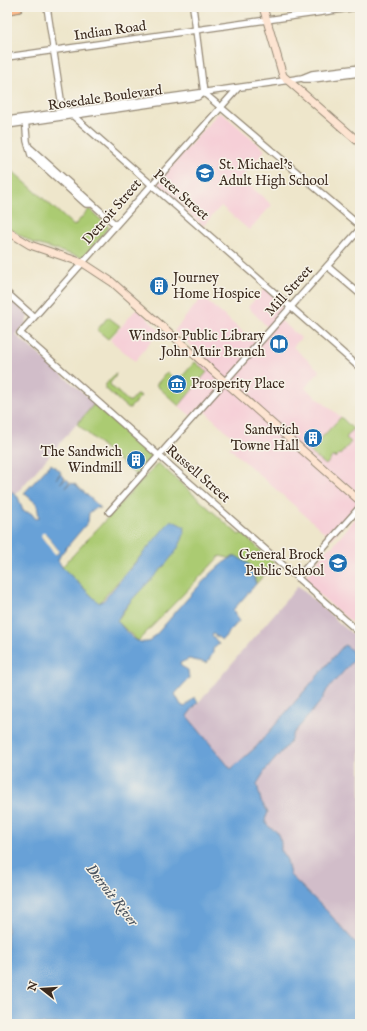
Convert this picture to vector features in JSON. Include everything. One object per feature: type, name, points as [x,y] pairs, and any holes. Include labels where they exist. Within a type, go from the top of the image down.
[{"type":"highway","points":[[7,9],[18,7]]},
{"type":"main road","points":[[263,7],[281,70],[287,80],[360,142]]},
{"type":"main road","points":[[7,231],[30,245],[83,263],[112,282],[360,502]]},
{"type":"street","name":"Peter Street","points":[[47,7],[60,101],[70,113],[360,368]]},
{"type":"street","points":[[193,7],[204,93],[360,226]]},
{"type":"street","name":"Indian Road","points":[[7,58],[358,7]]},
{"type":"street","name":"Rosedale Boulevard","points":[[302,78],[312,74],[360,68]]},
{"type":"street","name":"Rosedale Boulevard","points":[[7,125],[25,120],[70,113],[197,97],[204,93],[287,80],[302,78],[313,79],[360,73]]},
{"type":"street","name":"Detroit Street","points":[[20,334],[238,88]]},
{"type":"street","name":"Rosedale Boulevard","points":[[7,120],[25,120]]},
{"type":"street","points":[[25,120],[31,155],[86,204],[91,204],[116,225]]},
{"type":"street","name":"Mill Street","points":[[109,512],[360,229]]},
{"type":"street","points":[[327,266],[360,294]]},
{"type":"street","points":[[7,293],[34,317]]},
{"type":"street","name":"Russell Street","points":[[20,334],[360,633]]},
{"type":"street","points":[[297,578],[360,507]]},
{"type":"shaded area","name":"St. Michael's Adult High School","points":[[222,113],[265,150],[241,178],[272,205],[249,230],[221,206],[203,226],[158,187],[158,182],[217,114]]},
{"type":"shaded area","points":[[265,288],[284,307],[283,311],[277,317],[301,338],[293,347],[320,371],[305,388],[341,417],[359,434],[360,433],[360,502],[332,539],[229,448],[237,441],[200,407],[191,416],[179,406],[207,372],[199,365],[205,358],[174,331],[202,297],[255,342],[268,328],[248,307]]},
{"type":"shaded area","points":[[7,296],[28,315],[26,323],[16,335],[95,403],[15,495],[7,488]]},
{"type":"shaded area","points":[[137,308],[160,331],[135,361],[110,340]]},
{"type":"shaded area","name":"General Brock Public School","points":[[360,512],[360,630],[302,580],[327,549],[333,546]]},
{"type":"shaded area","points":[[298,586],[360,641],[360,948],[324,908],[290,875],[287,860],[281,851],[277,832],[268,826],[265,820],[268,812],[261,801],[257,784],[265,771],[290,742],[293,734],[322,700],[350,648],[344,645],[256,747],[231,769],[187,716]]},
{"type":"green space","points":[[7,166],[74,226],[89,209],[109,227],[83,258],[33,243],[7,227]]},
{"type":"green space","points":[[108,317],[120,326],[108,339],[97,330]]},
{"type":"green space","name":"Prosperity Place","points":[[195,362],[207,372],[179,406],[156,385],[167,372],[177,382]]},
{"type":"green space","points":[[116,373],[115,377],[110,383],[111,386],[128,401],[131,401],[136,395],[141,396],[130,408],[126,407],[105,388],[106,384]]},
{"type":"green space","points":[[95,403],[152,454],[153,460],[138,477],[77,424]]},
{"type":"green space","points":[[341,417],[353,429],[346,438],[351,442],[340,455],[339,454],[335,458],[333,456],[326,465],[312,454],[310,450]]},
{"type":"green space","points":[[158,463],[239,535],[242,533],[274,563],[256,584],[255,578],[236,556],[229,558],[220,556],[138,641],[117,621],[132,599],[174,553],[151,544],[99,603],[62,567]]},
{"type":"water","name":"Detroit River","points":[[51,464],[61,472],[56,479],[61,474],[65,478],[60,483],[66,479],[70,482],[65,487],[71,483],[75,484],[101,508],[96,508],[89,513],[88,522],[61,554],[58,560],[62,567],[99,603],[104,600],[171,520],[185,527],[182,539],[176,551],[167,563],[133,598],[117,621],[131,637],[140,642],[150,641],[192,593],[227,560],[236,556],[250,565],[256,584],[233,610],[239,621],[222,640],[213,634],[212,635],[219,644],[213,649],[213,653],[207,663],[189,659],[180,663],[181,666],[188,670],[189,678],[175,694],[181,705],[185,707],[194,697],[198,702],[187,716],[231,769],[256,747],[344,645],[352,651],[353,661],[327,690],[322,700],[293,734],[290,742],[265,771],[257,784],[261,801],[268,812],[265,820],[268,826],[277,832],[281,842],[281,851],[287,860],[290,875],[327,911],[360,948],[360,1024],[7,1024],[7,488],[18,497],[23,511],[31,513],[36,519],[39,518],[37,504],[24,493]],"holes":[[[45,533],[59,551],[56,555],[41,536]]]},
{"type":"pier","points":[[42,533],[45,533],[59,551],[55,555],[41,536]]},
{"type":"place","name":"St. Michael's Adult High School","points":[[205,173]]},
{"type":"place","name":"Journey Home Hospice","points":[[159,286]]},
{"type":"place","name":"Windsor Public Library John Muir Branch","points":[[279,344]]},
{"type":"place","name":"Prosperity Place","points":[[177,384]]},
{"type":"place","name":"Sandwich Towne Hall","points":[[313,438]]},
{"type":"place","name":"The Sandwich Windmill","points":[[136,460]]},
{"type":"place","name":"General Brock Public School","points":[[338,563]]}]
